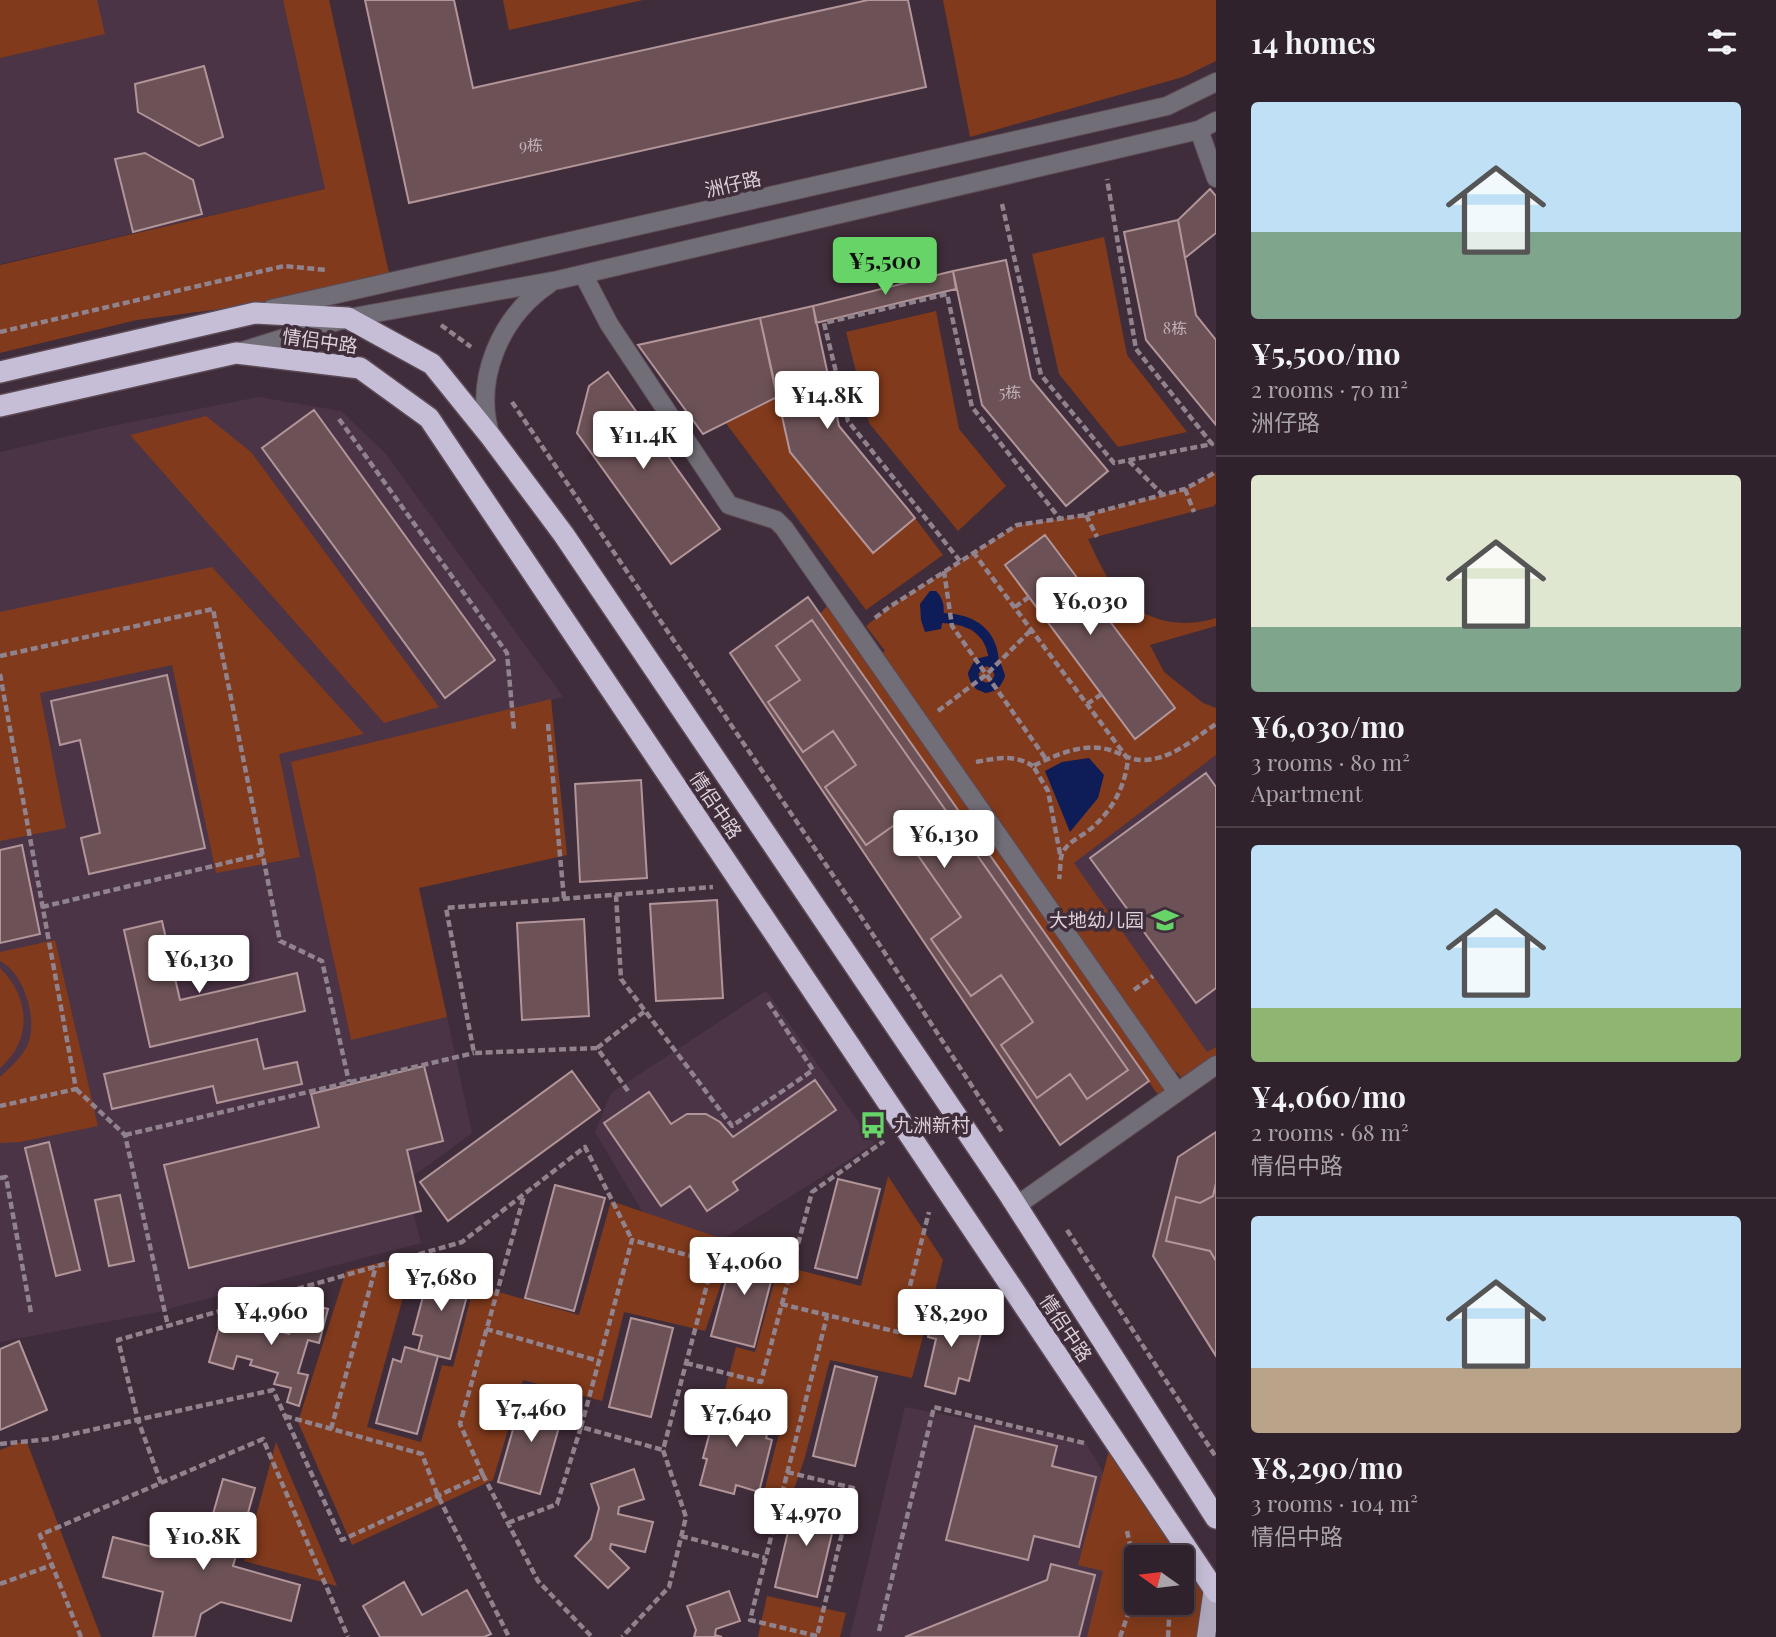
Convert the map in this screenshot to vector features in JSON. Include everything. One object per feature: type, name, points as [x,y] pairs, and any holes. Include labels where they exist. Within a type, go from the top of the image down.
[{"type":"highway","name":"情侣中路","points":[[0,372],[255,313],[348,318],[432,364],[564,535],[1016,1206],[1216,1518]]},
{"type":"highway","name":"情侣中路","points":[[0,407],[236,353],[360,368],[429,418],[1215,1590]]},
{"type":"main road","points":[[1206,1637],[1215,1590]]},
{"type":"street","name":"洲仔路","points":[[255,313],[1167,106],[1216,82]]},
{"type":"street","points":[[236,353],[348,318],[558,280],[1208,130],[1216,121]]},
{"type":"street","points":[[1208,130],[1216,178]]},
{"type":"street","points":[[583,274],[609,324],[729,505],[776,520],[861,630],[948,765],[1177,1092]]},
{"type":"street","points":[[491,437],[484,403],[489,367],[498,342],[528,300],[558,280]]},
{"type":"street","points":[[1016,1206],[1216,1065]]},
{"type":"path","points":[[1002,204],[1041,375],[1114,463],[1212,444],[1136,349],[1107,179]]},
{"type":"path","points":[[960,561],[848,421],[824,323],[947,294],[972,407],[1060,519]]},
{"type":"path","points":[[339,419],[507,653],[514,730]]},
{"type":"path","points":[[1128,460],[1163,495]]},
{"type":"path","points":[[861,630],[888,608],[1017,525],[1086,515],[1163,495],[1185,489],[1216,472]]},
{"type":"path","points":[[1185,489],[1194,512]]},
{"type":"path","points":[[1086,515],[1097,537]]},
{"type":"path","points":[[973,552],[1128,759],[1127,771],[1117,797],[1108,811],[1094,826],[1069,844],[1061,855]]},
{"type":"path","points":[[944,571],[952,626],[1046,759]]},
{"type":"path","points":[[1014,607],[1029,597]]},
{"type":"path","points":[[0,656],[213,609],[281,941],[322,961],[349,1082]]},
{"type":"path","points":[[920,724],[987,674],[1032,630]]},
{"type":"path","points":[[0,674],[76,1089],[125,1135],[168,1326]]},
{"type":"path","points":[[1087,704],[1102,694]]},
{"type":"path","points":[[548,724],[564,899]]},
{"type":"path","points":[[1033,766],[1073,749],[1106,749],[1128,759],[1145,760],[1177,752],[1216,724]]},
{"type":"path","points":[[948,765],[1009,757],[1033,766],[1048,791],[1061,855],[1057,889],[1049,909]]},
{"type":"path","points":[[42,907],[263,854]]},
{"type":"path","points":[[474,1053],[446,908],[715,887],[709,875]]},
{"type":"path","points":[[616,895],[621,979],[732,1126],[813,1070],[768,1002]]},
{"type":"path","points":[[125,1135],[474,1053],[597,1048],[645,1011]]},
{"type":"path","points":[[597,1048],[628,1091]]},
{"type":"path","points":[[0,1106],[76,1089]]},
{"type":"path","points":[[686,1363],[761,1382],[812,1192],[886,1140]]},
{"type":"path","points":[[161,1483],[138,1420],[118,1340],[462,1242],[584,1147],[632,1240],[557,1504],[508,1523]]},
{"type":"path","points":[[0,1178],[6,1177],[31,1313]]},
{"type":"path","points":[[524,1194],[460,1424],[538,1581],[592,1637]]},
{"type":"path","points":[[782,1304],[898,1332],[930,1206],[938,1217]]},
{"type":"path","points":[[622,1637],[669,1587],[686,1517],[663,1450],[713,1262],[632,1240]]},
{"type":"path","points":[[331,1429],[376,1266]]},
{"type":"path","points":[[787,1472],[853,1488],[817,1637],[750,1620],[765,1558],[787,1472],[827,1316]]},
{"type":"path","points":[[486,1329],[599,1361]]},
{"type":"path","points":[[0,1444],[50,1439],[273,1390],[342,1540],[483,1475]]},
{"type":"path","points":[[879,1630],[934,1408],[1090,1444],[1082,1433]]},
{"type":"path","points":[[285,1416],[422,1454],[438,1496],[509,1637]]},
{"type":"path","points":[[581,1427],[663,1450]]},
{"type":"path","points":[[81,1637],[40,1535],[262,1439],[348,1637]]},
{"type":"path","points":[[1127,1531],[1130,1545]]},
{"type":"path","points":[[681,1536],[765,1558]]},
{"type":"path","points":[[0,1584],[52,1565]]},
{"type":"path","points":[[1120,1637],[1128,1615]]},
{"type":"path","points":[[1168,1637],[1169,1615]]},
{"type":"shaded area","points":[[0,0],[283,0],[325,189],[0,264]]},
{"type":"shaded area","points":[[0,0],[97,0],[105,34],[0,58]]},
{"type":"shaded area","points":[[283,0],[329,0],[389,273],[257,304],[137,320],[0,353],[0,265],[325,189]]},
{"type":"shaded area","points":[[503,0],[643,0],[509,30]]},
{"type":"shaded area","points":[[943,0],[1216,0],[1216,61],[1183,77],[970,137]]},
{"type":"shaded area","points":[[1104,237],[1127,355],[1187,432],[1118,447],[1059,374],[1032,254]]},
{"type":"shaded area","points":[[936,311],[959,429],[1006,486],[958,531],[869,423],[846,332]]},
{"type":"shaded area","points":[[258,397],[341,411],[385,453],[563,697],[292,762],[351,1039],[447,1017],[472,1133],[405,1182],[421,1243],[153,1313],[0,1342],[0,452]]},
{"type":"shaded area","points":[[777,397],[790,452],[873,553],[915,518],[943,555],[866,610],[725,422]]},
{"type":"shaded area","points":[[206,416],[251,452],[439,707],[384,723],[130,435]]},
{"type":"shaded area","points":[[1216,472],[1214,506],[1088,539],[1110,581],[1134,607],[1160,619],[1174,622],[1188,623],[1216,618],[1216,626],[1150,645],[1164,672],[1203,703],[1216,708],[1216,755],[1074,863],[1207,1052],[1216,1047],[1216,1065],[1187,1086],[1177,1072],[1168,1078],[1163,1102],[820,614],[832,600],[874,658],[885,651],[866,626],[888,608],[1017,525],[1086,515],[1185,489]],"holes":[[[1045,535],[1175,708],[1135,738],[1005,565]]]},
{"type":"shaded area","points":[[212,567],[364,734],[279,754],[300,857],[216,873],[172,665],[40,693],[66,828],[0,841],[0,612]]},
{"type":"shaded area","points":[[930,591],[936,591],[942,600],[943,619],[941,629],[925,632],[920,604]]},
{"type":"shaded area","points":[[551,699],[567,855],[419,888],[447,1017],[351,1040],[291,762]]},
{"type":"shaded area","name":"大地幼儿园","points":[[1216,755],[1216,1047],[1207,1053],[1073,863]]},
{"type":"shaded area","points":[[1089,758],[1104,775],[1098,798],[1070,832],[1045,771],[1062,762]]},
{"type":"shaded area","points":[[55,940],[98,1126],[20,1142],[0,1143],[0,1077],[26,1048],[31,1034],[31,1022],[22,986],[9,967],[0,961],[0,952]]},
{"type":"shaded area","points":[[0,968],[17,992],[24,1018],[18,1045],[0,1068]]},
{"type":"shaded area","points":[[766,991],[874,1144],[676,1268],[595,1132],[611,1093]]},
{"type":"shaded area","points":[[888,1176],[943,1260],[912,1378],[830,1360],[805,1457],[792,1495],[765,1488],[785,1410],[724,1394],[736,1347],[755,1352],[779,1265],[861,1286]]},
{"type":"shaded area","points":[[611,1201],[735,1243],[705,1331],[624,1312],[602,1401],[523,1380],[493,1480],[352,1545],[298,1422],[346,1271],[415,1254],[367,1427],[421,1442],[442,1365],[453,1367],[474,1285],[579,1315]]},
{"type":"shaded area","points":[[905,1407],[1086,1443],[1145,1545],[1124,1545],[1124,1615],[1138,1615],[1142,1637],[850,1637]]},
{"type":"shaded area","points":[[26,1440],[101,1637],[0,1637],[0,1450]]},
{"type":"shaded area","points":[[276,1442],[337,1586],[244,1561]]},
{"type":"shaded area","points":[[1110,1447],[1176,1545],[1124,1545],[1124,1615],[1194,1615],[1194,1573],[1205,1589],[1197,1637],[1087,1637],[1103,1571],[1078,1565]]},
{"type":"shaded area","points":[[767,1596],[846,1613],[840,1637],[758,1637]]},
{"type":"building","points":[[365,0],[454,0],[473,88],[868,0],[908,0],[926,87],[409,203]]},
{"type":"building","points":[[204,66],[223,137],[199,146],[138,112],[135,84]]},
{"type":"building","points":[[145,153],[193,180],[202,214],[133,232],[115,159]]},
{"type":"building","points":[[1210,189],[1216,196],[1216,233],[1185,258],[1178,220]]},
{"type":"building","points":[[1178,220],[1196,315],[1216,340],[1216,425],[1146,340],[1124,232]]},
{"type":"building","points":[[1006,260],[1031,379],[1108,471],[1066,506],[982,405],[953,271]]},
{"type":"building","points":[[953,271],[956,289],[816,323],[813,306]]},
{"type":"building","points":[[813,306],[839,426],[915,518],[873,553],[790,452],[760,318]]},
{"type":"building","points":[[760,318],[777,397],[703,434],[638,345]]},
{"type":"building","points":[[608,372],[720,529],[671,564],[577,433],[589,386]]},
{"type":"building","points":[[314,410],[495,660],[445,698],[262,448]]},
{"type":"building","points":[[1045,535],[1175,708],[1135,739],[1005,565]]},
{"type":"building","points":[[808,597],[1149,1081],[1060,1145],[730,653]]},
{"type":"building","points":[[812,620],[1128,1070],[1087,1099],[1070,1074],[1037,1098],[1001,1045],[1033,1022],[1001,975],[971,996],[931,939],[961,917],[896,824],[866,845],[825,787],[856,765],[833,731],[803,752],[768,702],[800,680],[776,646]]},
{"type":"building","points":[[167,675],[205,848],[89,874],[81,838],[100,833],[80,740],[60,745],[51,701]]},
{"type":"building","name":"大地幼儿园","points":[[1206,773],[1216,787],[1216,988],[1196,1003],[1090,858]]},
{"type":"building","points":[[641,780],[647,878],[580,882],[575,784]]},
{"type":"building","points":[[22,845],[40,934],[0,943],[0,850]]},
{"type":"building","points":[[717,900],[723,998],[656,1001],[650,904]]},
{"type":"building","points":[[584,919],[589,1016],[522,1020],[517,923]]},
{"type":"building","points":[[162,921],[180,1000],[297,973],[305,1011],[150,1047],[124,930]]},
{"type":"building","points":[[257,1039],[264,1069],[297,1062],[302,1084],[217,1103],[213,1086],[112,1109],[104,1074]]},
{"type":"building","points":[[424,1066],[443,1141],[407,1150],[421,1211],[189,1268],[164,1165],[319,1127],[311,1094]]},
{"type":"building","points":[[572,1071],[600,1110],[448,1221],[420,1182]]},
{"type":"building","points":[[815,1080],[836,1110],[733,1182],[738,1190],[707,1211],[690,1186],[661,1206],[604,1123],[649,1092],[671,1124],[687,1114],[706,1114],[720,1122],[733,1137]]},
{"type":"building","points":[[1216,1132],[1216,1356],[1153,1256],[1178,1157]]},
{"type":"building","points":[[49,1142],[80,1270],[56,1276],[25,1148]]},
{"type":"building","points":[[838,1179],[880,1189],[857,1278],[815,1268]]},
{"type":"building","points":[[1216,1183],[1216,1261],[1210,1251],[1166,1241],[1176,1197],[1200,1203],[1213,1196]]},
{"type":"building","points":[[555,1185],[605,1198],[574,1311],[525,1298]]},
{"type":"building","points":[[120,1195],[134,1261],[109,1266],[95,1200]]},
{"type":"building","points":[[735,1247],[777,1258],[754,1347],[711,1336]]},
{"type":"building","points":[[430,1270],[471,1281],[450,1359],[418,1351],[422,1336],[413,1334]]},
{"type":"building","points":[[307,1303],[328,1309],[319,1343],[308,1340],[298,1373],[308,1375],[299,1406],[287,1402],[291,1388],[274,1384],[278,1373],[250,1365],[252,1360],[237,1356],[233,1369],[209,1362],[223,1314],[289,1334],[294,1314],[303,1316]]},
{"type":"building","points":[[936,1303],[969,1311],[965,1329],[981,1333],[969,1381],[959,1378],[955,1394],[925,1386],[936,1339],[928,1337]]},
{"type":"building","points":[[631,1318],[673,1328],[651,1417],[609,1407]]},
{"type":"building","points":[[19,1341],[47,1410],[0,1430],[0,1349]]},
{"type":"building","points":[[405,1347],[438,1356],[417,1434],[376,1423],[393,1359],[401,1362]]},
{"type":"building","points":[[835,1366],[877,1377],[855,1466],[813,1456]]},
{"type":"building","points":[[523,1394],[565,1406],[540,1494],[498,1482]]},
{"type":"building","points":[[719,1398],[755,1408],[753,1416],[771,1420],[766,1438],[772,1440],[759,1492],[736,1485],[734,1494],[700,1485],[707,1459],[703,1458]]},
{"type":"building","points":[[975,1426],[1057,1446],[1052,1466],[1096,1477],[1079,1547],[1034,1536],[1028,1560],[946,1540]]},
{"type":"building","points":[[634,1469],[644,1499],[619,1507],[618,1514],[653,1522],[645,1552],[611,1544],[610,1549],[629,1568],[608,1588],[575,1556],[591,1539],[599,1508],[591,1484]]},
{"type":"building","points":[[223,1479],[255,1488],[233,1566],[300,1585],[291,1621],[221,1602],[201,1614],[195,1637],[153,1637],[163,1592],[103,1577],[113,1537],[184,1555],[203,1549]]},
{"type":"building","points":[[796,1498],[838,1508],[817,1597],[775,1587]]},
{"type":"building","points":[[1051,1564],[1095,1575],[1079,1637],[905,1637],[1047,1580]]},
{"type":"building","points":[[404,1582],[422,1615],[467,1590],[491,1634],[484,1637],[380,1637],[363,1606]]},
{"type":"building","points":[[729,1591],[740,1621],[716,1629],[715,1635],[722,1637],[694,1637],[696,1630],[687,1606]]},
{"type":"waterway","points":[[943,618],[963,621],[979,629],[985,636],[990,643],[994,664],[988,661],[980,663]]},
{"type":"waterway","points":[[996,665],[1000,676],[996,683]]},
{"type":"waterway","points":[[976,682],[973,674],[977,666]]},
{"type":"waterway","points":[[979,685],[986,688],[993,686]]},
{"type":"place","name":"大地幼儿园","points":[[1165,920]]},
{"type":"place","name":"九洲新村","points":[[873,1125]]}]
